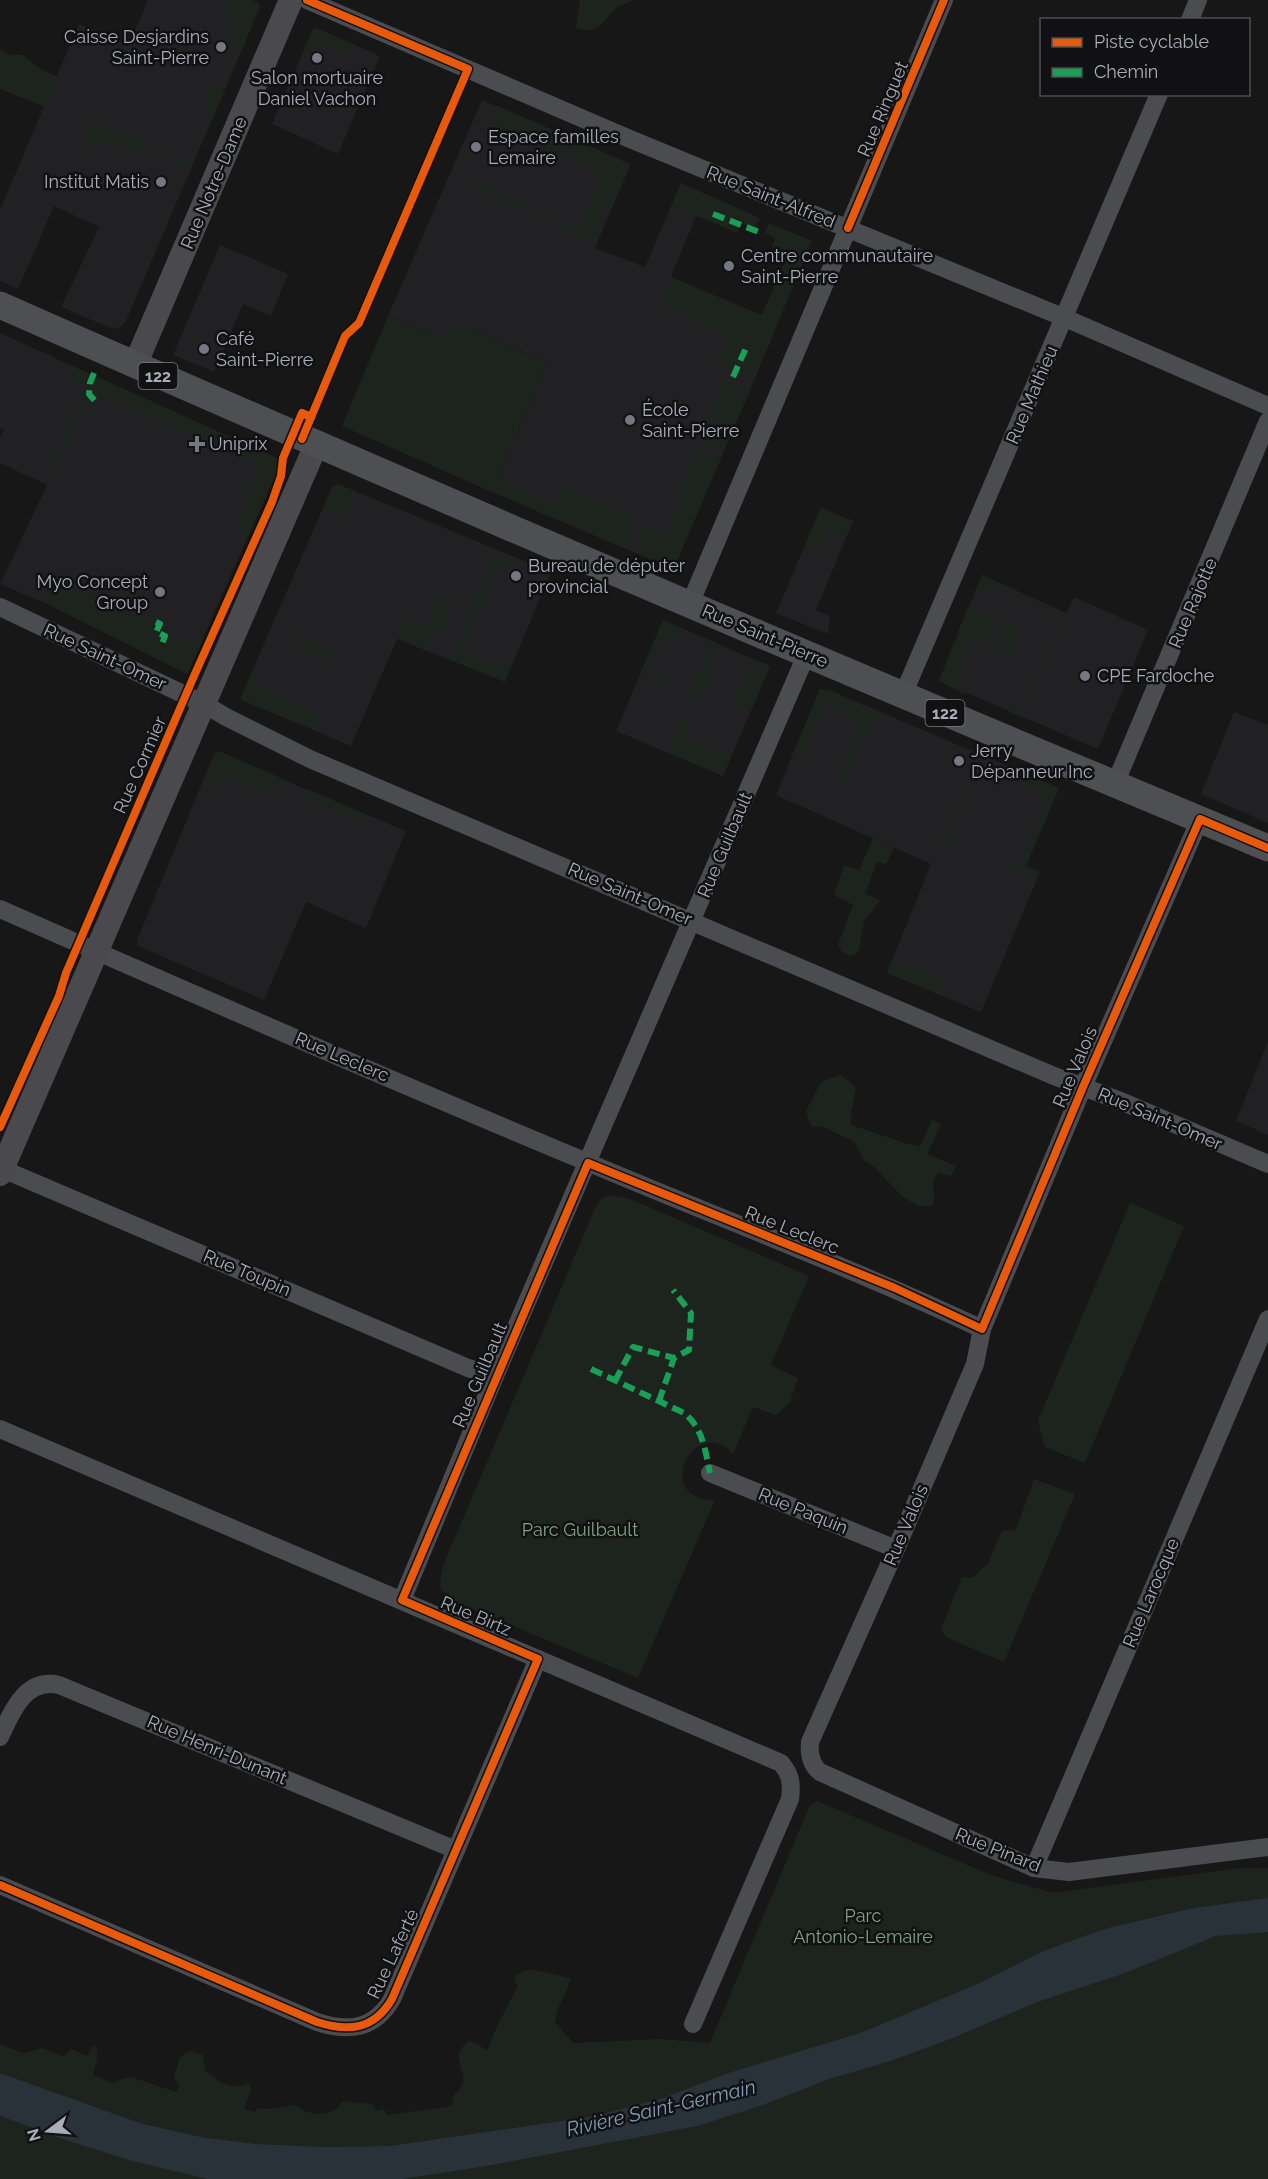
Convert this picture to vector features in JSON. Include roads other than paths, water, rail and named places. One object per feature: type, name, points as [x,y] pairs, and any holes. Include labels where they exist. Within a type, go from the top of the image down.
[{"type":"main road","name":"Rue Saint-Pierre","points":[[0,305],[316,445],[1268,848]]},
{"type":"street","name":"Rue Notre-Dame","points":[[135,365],[291,0]]},
{"type":"street","name":"Rue Saint-Alfred","points":[[307,0],[621,135],[1065,318],[1268,406]]},
{"type":"street","name":"Rue Ringuet","points":[[690,604],[944,0]]},
{"type":"street","points":[[1191,18],[1198,0]]},
{"type":"street","name":"Rue Mathieu","points":[[903,695],[1158,96]]},
{"type":"street","name":"Rue Rajotte","points":[[1115,784],[1268,421]]},
{"type":"street","name":"Rue Cormier","points":[[1,1170],[316,445]]},
{"type":"street","name":"Rue Saint-Omer","points":[[0,607],[204,704],[315,761],[1268,1164]]},
{"type":"street","name":"Rue Guilbault","points":[[402,1600],[495,1377],[807,653]]},
{"type":"street","name":"Rue Valois","points":[[814,1766],[810,1754],[810,1742],[975,1364],[982,1329],[1083,1087],[1200,819]]},
{"type":"street","name":"Rue Leclerc","points":[[0,909],[97,953],[588,1163],[895,1288],[982,1329]]},
{"type":"street","name":"Rue Toupin","points":[[1,1170],[468,1368],[495,1377]]},
{"type":"street","name":"Rue Larocque","points":[[1034,1868],[1268,1319]]},
{"type":"street","name":"Rue Birtz","points":[[0,1429],[782,1763],[789,1772],[790,1799],[693,2024]]},
{"type":"street","name":"Rue Paquin","points":[[710,1473],[896,1549]]},
{"type":"street","name":"Rue Laferté","points":[[0,1885],[316,2022],[351,2028],[372,2021],[387,2008],[538,1659]]},
{"type":"street","name":"Rue Henri-Dunant","points":[[0,1737],[11,1711],[25,1693],[44,1684],[59,1684],[456,1850]]},
{"type":"street","name":"Rue Pinard","points":[[814,1766],[820,1772],[1034,1868],[1070,1872],[1266,1842]]},
{"type":"water","name":"Rivière Saint-Germain","points":[[1268,1898],[1268,1932],[1216,1936],[1123,1974],[1040,2001],[953,2038],[891,2061],[829,2079],[766,2104],[698,2126],[487,2166],[403,2179],[207,2179],[129,2160],[0,2116],[0,2073],[140,2123],[201,2137],[256,2144],[326,2147],[389,2146],[595,2116],[663,2098],[725,2074],[860,2033],[975,1985],[1041,1952],[1104,1929],[1193,1908]]},
{"type":"place","name":"Caisse Desjardins Saint-Pierre","points":[[221,47]]},
{"type":"place","name":"Salon mortuaire Daniel Vachon","points":[[317,58]]},
{"type":"place","name":"Espace familles Lemaire","points":[[476,147]]},
{"type":"place","name":"Institut Matis","points":[[161,182]]},
{"type":"place","name":"Centre communautaire Saint-Pierre","points":[[729,266]]},
{"type":"place","name":"Café Saint-Pierre","points":[[204,349]]},
{"type":"place","name":"École Saint-Pierre","points":[[630,420]]},
{"type":"place","name":"Uniprix","points":[[197,444]]},
{"type":"place","name":"Bureau de députer provincial","points":[[516,576]]},
{"type":"place","name":"Myo Concept Group","points":[[160,592]]},
{"type":"place","name":"CPE Fardoche","points":[[1085,676]]},
{"type":"place","name":"Jerry Dépanneur Inc","points":[[959,761]]},
{"type":"park label","name":"Parc Guilbault","points":[[580,1530]]},
{"type":"park label","name":"Parc Antonio-Lemaire","points":[[863,1926]]}]
